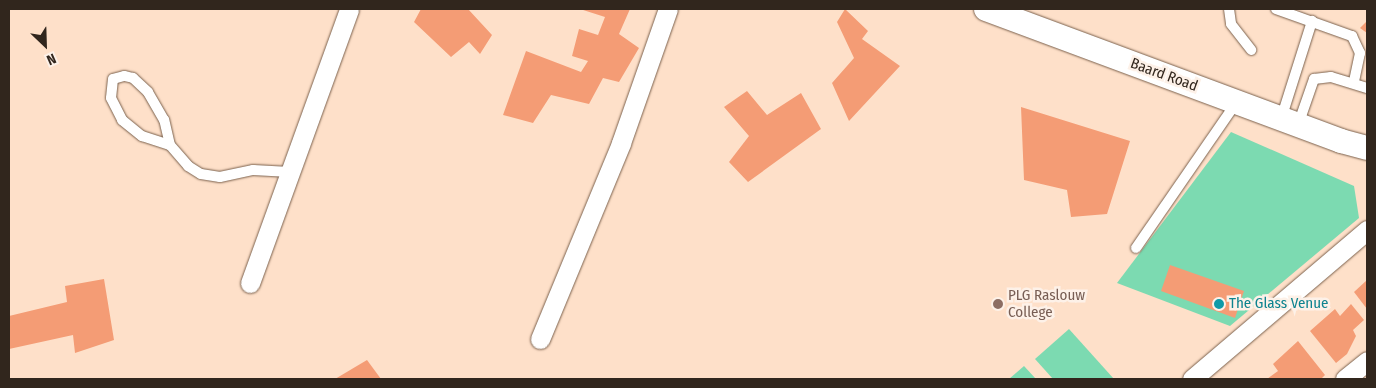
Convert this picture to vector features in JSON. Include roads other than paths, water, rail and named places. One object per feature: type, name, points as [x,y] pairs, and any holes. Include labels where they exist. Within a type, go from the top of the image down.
[{"type":"street","points":[[250,283],[349,9]]},
{"type":"street","points":[[540,339],[621,143],[668,9]]},
{"type":"street","name":"Baard Road","points":[[986,9],[1341,141],[1367,148]]},
{"type":"street","name":"Baard Road","points":[[1341,141],[1367,158]]},
{"type":"street","points":[[1192,379],[1365,230]]},
{"type":"street","points":[[1345,379],[1367,363]]},
{"type":"lane","points":[[1229,9],[1231,24],[1251,50]]},
{"type":"lane","points":[[1276,9],[1352,36],[1360,53],[1354,82]]},
{"type":"lane","points":[[1290,122],[1312,21]]},
{"type":"lane","points":[[170,145],[142,136],[122,120],[111,98],[114,80],[124,76],[134,78],[148,92],[164,120],[170,145],[188,166],[201,174],[220,177],[253,170],[290,172]]},
{"type":"lane","points":[[1290,122],[1314,79],[1331,77],[1354,82],[1367,88]]},
{"type":"lane","points":[[1136,248],[1237,102]]},
{"type":"place","name":"PLG Raslouw College","points":[[998,304]]},
{"type":"place","name":"The Glass Venue","points":[[1219,304]]}]
